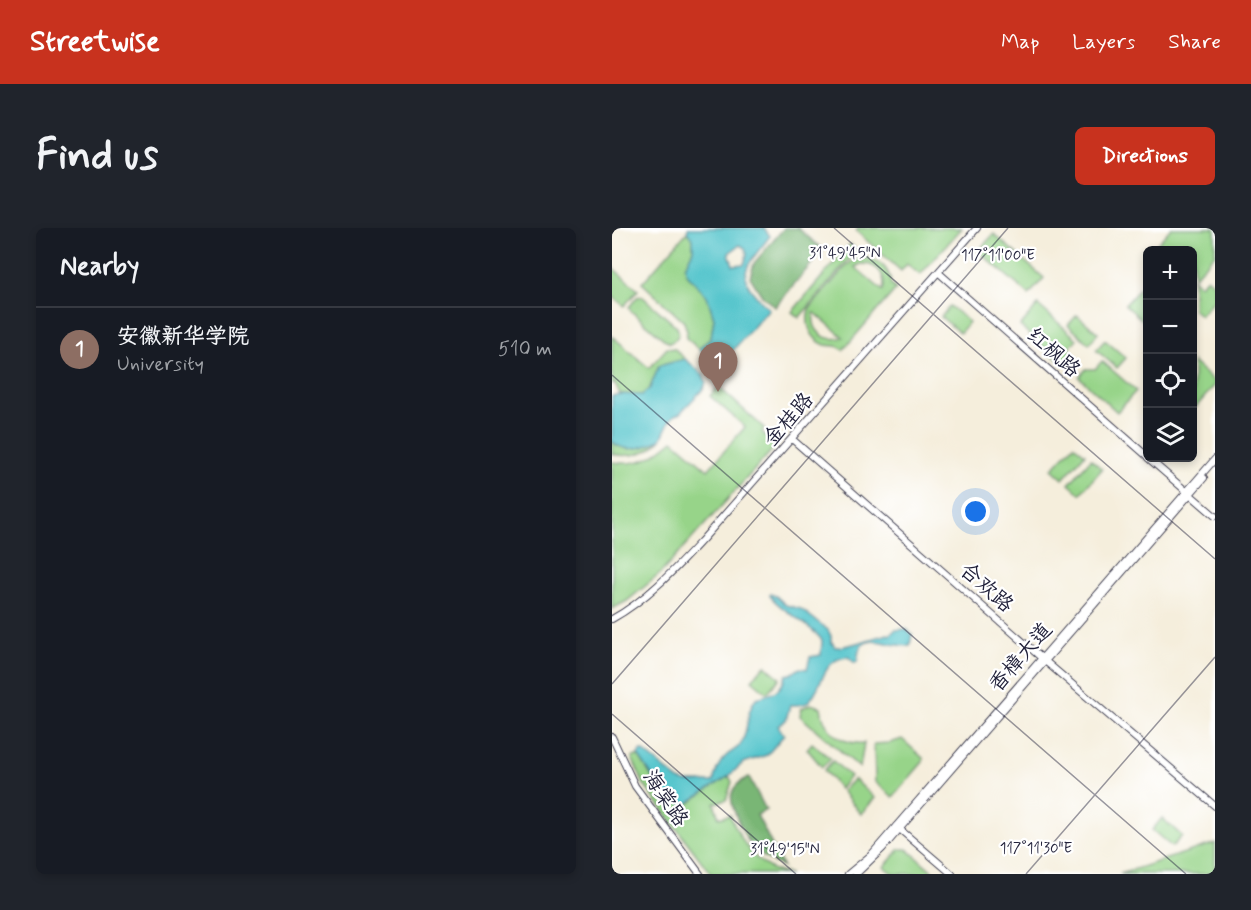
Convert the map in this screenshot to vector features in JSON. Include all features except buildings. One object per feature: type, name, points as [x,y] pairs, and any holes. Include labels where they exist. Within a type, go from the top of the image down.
[{"type":"street","name":"金桂路","points":[[612,619],[633,608],[666,579],[977,228]]},
{"type":"street","name":"红枫路","points":[[939,273],[1143,453]]},
{"type":"street","name":"合欢路","points":[[792,439],[1215,806]]},
{"type":"street","name":"香樟大道","points":[[1189,493],[1215,459]]},
{"type":"street","name":"红枫路","points":[[1154,462],[1215,516]]},
{"type":"street","name":"香樟大道","points":[[856,874],[872,860],[1043,659],[1215,466]]},
{"type":"street","name":"海棠路","points":[[612,737],[635,786],[700,874]]},
{"type":"street","name":"香樟大道","points":[[848,874],[871,855],[898,827]]},
{"type":"street","points":[[898,827],[952,874]]},
{"type":"green space","points":[[784,228],[798,228],[823,250],[775,307],[762,296],[750,277],[754,263]]},
{"type":"green space","points":[[859,228],[962,228],[920,275],[907,264],[901,271],[856,231]]},
{"type":"green space","points":[[1171,228],[1215,228],[1215,254],[1197,274],[1197,246],[1159,246],[1157,244]]},
{"type":"green space","points":[[687,232],[693,238],[693,250],[685,267],[687,274],[707,296],[714,318],[711,338],[699,349],[686,338],[687,331],[684,322],[642,283]]},
{"type":"green space","points":[[994,234],[1044,278],[1029,295],[978,251]]},
{"type":"green space","points":[[850,244],[857,250],[799,318],[792,312]]},
{"type":"green space","points":[[864,258],[875,260],[889,274],[891,285],[896,289],[843,350],[837,346],[825,345],[812,335],[808,325],[808,314],[809,309],[854,260]],"holes":[[[867,264],[880,271],[884,280],[883,291],[855,267]],[[815,313],[843,337],[830,338],[821,334],[815,325]]]},
{"type":"green space","points":[[612,267],[638,290],[624,306],[612,296]]},
{"type":"green space","points":[[1207,278],[1215,285],[1215,299],[1200,316],[1197,313],[1197,282],[1200,285]]},
{"type":"green space","points":[[1143,284],[1143,321],[1125,305]]},
{"type":"green space","points":[[642,296],[677,327],[679,333],[676,339],[670,343],[666,341],[631,311],[629,307],[637,297]]},
{"type":"green space","points":[[1038,305],[1077,339],[1070,347],[1071,355],[1063,364],[1020,326]]},
{"type":"green space","points":[[950,306],[969,322],[960,333],[941,317]]},
{"type":"green space","points":[[1077,315],[1098,333],[1089,344],[1068,325]]},
{"type":"green space","points":[[612,336],[649,368],[667,348],[675,349],[685,359],[659,366],[650,388],[642,395],[620,394],[615,383],[612,384]]},
{"type":"green space","points":[[1105,340],[1126,358],[1117,368],[1096,350]]},
{"type":"green space","points":[[1102,361],[1136,391],[1117,412],[1079,377],[1086,369],[1095,369]]},
{"type":"green space","points":[[1197,366],[1215,382],[1215,385],[1197,406]]},
{"type":"green space","points":[[716,389],[721,389],[764,428],[762,432],[775,447],[660,574],[627,601],[612,609],[612,462],[638,462],[659,452],[673,440],[708,470],[745,427],[710,396]]},
{"type":"green space","points":[[661,439],[651,448],[639,454],[612,454],[612,441],[616,445],[650,445]]},
{"type":"green space","points":[[1074,445],[1085,454],[1063,479],[1052,469]]},
{"type":"green space","points":[[1091,459],[1102,469],[1080,494],[1069,484]]},
{"type":"green space","points":[[765,665],[780,678],[767,693],[752,680]]},
{"type":"green space","points":[[810,704],[821,707],[825,723],[841,739],[864,743],[860,768],[800,716],[801,709]]},
{"type":"green space","points":[[902,739],[923,758],[923,762],[893,797],[875,782],[874,744],[890,743]]},
{"type":"green space","points":[[812,743],[831,759],[822,767],[807,749]]},
{"type":"green space","points":[[638,755],[655,782],[690,803],[717,782],[729,776],[732,782],[726,800],[714,803],[719,818],[730,815],[745,845],[760,861],[779,872],[790,874],[711,874],[644,785],[632,758]]},
{"type":"green space","points":[[833,761],[850,776],[840,789],[824,770]]},
{"type":"green space","points":[[749,777],[766,810],[757,815],[783,867],[755,850],[735,814],[731,798],[733,790],[741,781]]},
{"type":"green space","points":[[854,779],[875,798],[861,814],[842,791]]},
{"type":"green space","points":[[1162,818],[1182,836],[1172,847],[1152,830]]},
{"type":"green space","points":[[1215,843],[1215,874],[1120,874]]},
{"type":"green space","points":[[900,849],[907,849],[936,874],[893,874],[884,867]]},
{"type":"water","points":[[688,228],[764,228],[770,236],[753,257],[746,273],[746,280],[750,288],[769,309],[721,364],[714,362],[699,349],[711,338],[714,318],[707,296],[687,274],[685,267],[693,250],[693,239],[687,232]],"holes":[[[740,245],[745,248],[747,254],[744,264],[733,265],[729,253]]]},
{"type":"water","points":[[685,359],[703,374],[706,382],[704,388],[670,420],[661,439],[643,447],[630,449],[623,448],[612,441],[612,396],[642,395],[650,388],[659,366]]},
{"type":"water","points":[[770,594],[786,605],[801,609],[828,630],[835,647],[890,635],[895,630],[906,629],[912,634],[910,645],[870,641],[864,643],[860,648],[857,662],[855,663],[848,657],[833,662],[808,702],[802,705],[790,705],[786,720],[778,726],[784,735],[767,755],[743,763],[729,776],[685,805],[676,802],[662,791],[638,755],[640,751],[679,780],[713,782],[721,762],[742,743],[756,698],[776,691],[782,685],[786,675],[800,668],[807,669],[810,657],[821,655],[822,640],[810,628],[782,608]]},
{"type":"place","name":"安徽新华学院","points":[[718,392]]}]
